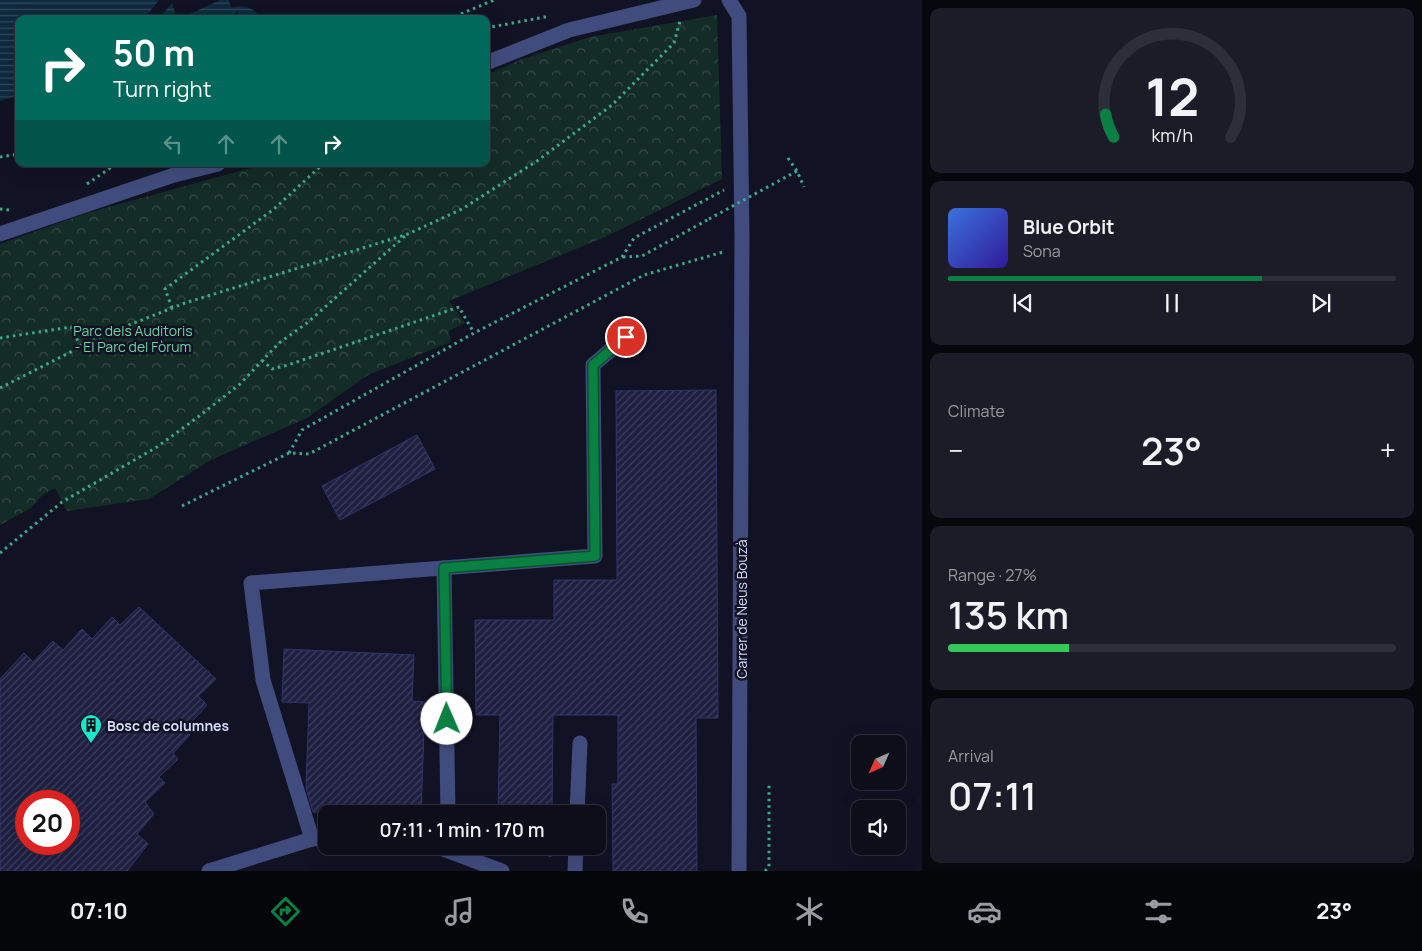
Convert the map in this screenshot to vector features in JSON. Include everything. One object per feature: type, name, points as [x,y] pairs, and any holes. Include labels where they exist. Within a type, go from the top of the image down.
[{"type":"street","name":"Carrer de Neus Bouzà","points":[[729,0],[739,16],[741,252],[739,871]]},
{"type":"street","points":[[490,61],[569,30],[690,1]]},
{"type":"street","points":[[0,234],[174,175],[206,167]]},
{"type":"street","points":[[318,836],[263,680],[251,583],[595,556],[593,365],[626,337]]},
{"type":"street","points":[[444,568],[448,805]]},
{"type":"street","points":[[577,805],[580,743]]},
{"type":"street","points":[[209,871],[318,839]]},
{"type":"street","points":[[462,855],[502,871]]},
{"type":"street","points":[[575,871],[576,855]]},
{"type":"path","points":[[458,15],[494,0]]},
{"type":"path","points":[[0,388],[106,334],[172,308],[408,234],[462,209],[537,160],[612,105],[674,43],[690,1]]},
{"type":"path","points":[[0,157],[15,155]]},
{"type":"path","points":[[788,158],[804,188]]},
{"type":"path","points":[[85,186],[110,167]]},
{"type":"path","points":[[172,308],[165,289],[274,209],[320,167]]},
{"type":"path","points":[[290,453],[302,430],[474,333],[622,257],[642,256],[797,172]]},
{"type":"path","points":[[622,257],[634,238],[707,197]]},
{"type":"path","points":[[0,553],[62,502],[157,447],[240,384],[279,343],[355,282],[408,234]]},
{"type":"path","points":[[182,506],[290,453],[309,454],[644,276],[721,252],[741,252]]},
{"type":"path","points":[[262,360],[272,369],[288,365],[459,308],[474,333]]},
{"type":"path","points":[[0,338],[71,327],[81,347]]},
{"type":"path","points":[[765,871],[769,867],[768,784]]},
{"type":"green space","name":"Parc dels Auditoris - El Parc del Fòrum","points":[[717,15],[722,179],[605,237],[449,301],[465,323],[449,331],[451,342],[368,375],[307,418],[211,460],[149,499],[67,511],[55,488],[42,495],[31,508],[0,525],[0,244],[87,213],[254,167],[490,167],[490,73],[522,59],[590,37]]},
{"type":"water","points":[[0,0],[159,0],[147,15],[15,15],[15,96],[0,101]]},
{"type":"water","points":[[220,0],[229,0],[231,7],[241,6],[249,8],[258,15],[238,15],[237,11],[234,15],[187,15]]},
{"type":"water","points":[[172,2],[176,15],[161,15]]},
{"type":"pier","points":[[171,0],[174,1],[179,15],[176,15],[172,3],[162,15],[159,15]]},
{"type":"pier","points":[[214,0],[220,0],[187,15],[181,15]]},
{"type":"pier","points":[[229,0],[233,4],[243,3],[257,8],[261,15],[242,5],[231,7]]},
{"type":"building","points":[[716,390],[718,718],[696,718],[697,871],[613,871],[612,784],[618,784],[618,715],[553,715],[552,805],[498,805],[500,715],[476,715],[475,620],[554,620],[554,580],[617,580],[616,391]]},
{"type":"building","points":[[417,435],[435,469],[340,520],[322,486]]},
{"type":"building","name":"Bosc de columnes","points":[[139,607],[216,679],[198,696],[207,705],[185,729],[190,735],[173,753],[178,759],[159,777],[165,783],[145,802],[154,814],[137,834],[148,844],[127,871],[0,871],[0,679],[24,653],[33,662],[53,641],[63,650],[82,629],[92,639],[112,617],[120,625]]},
{"type":"building","points":[[284,649],[414,655],[412,701],[425,702],[421,805],[318,805],[318,812],[313,812],[306,788],[309,703],[282,702]]},
{"type":"place","name":"Bosc de columnes","points":[[91,744]]},
{"type":"route","points":[[447,719],[444,568],[595,556],[593,365],[626,337]]}]
